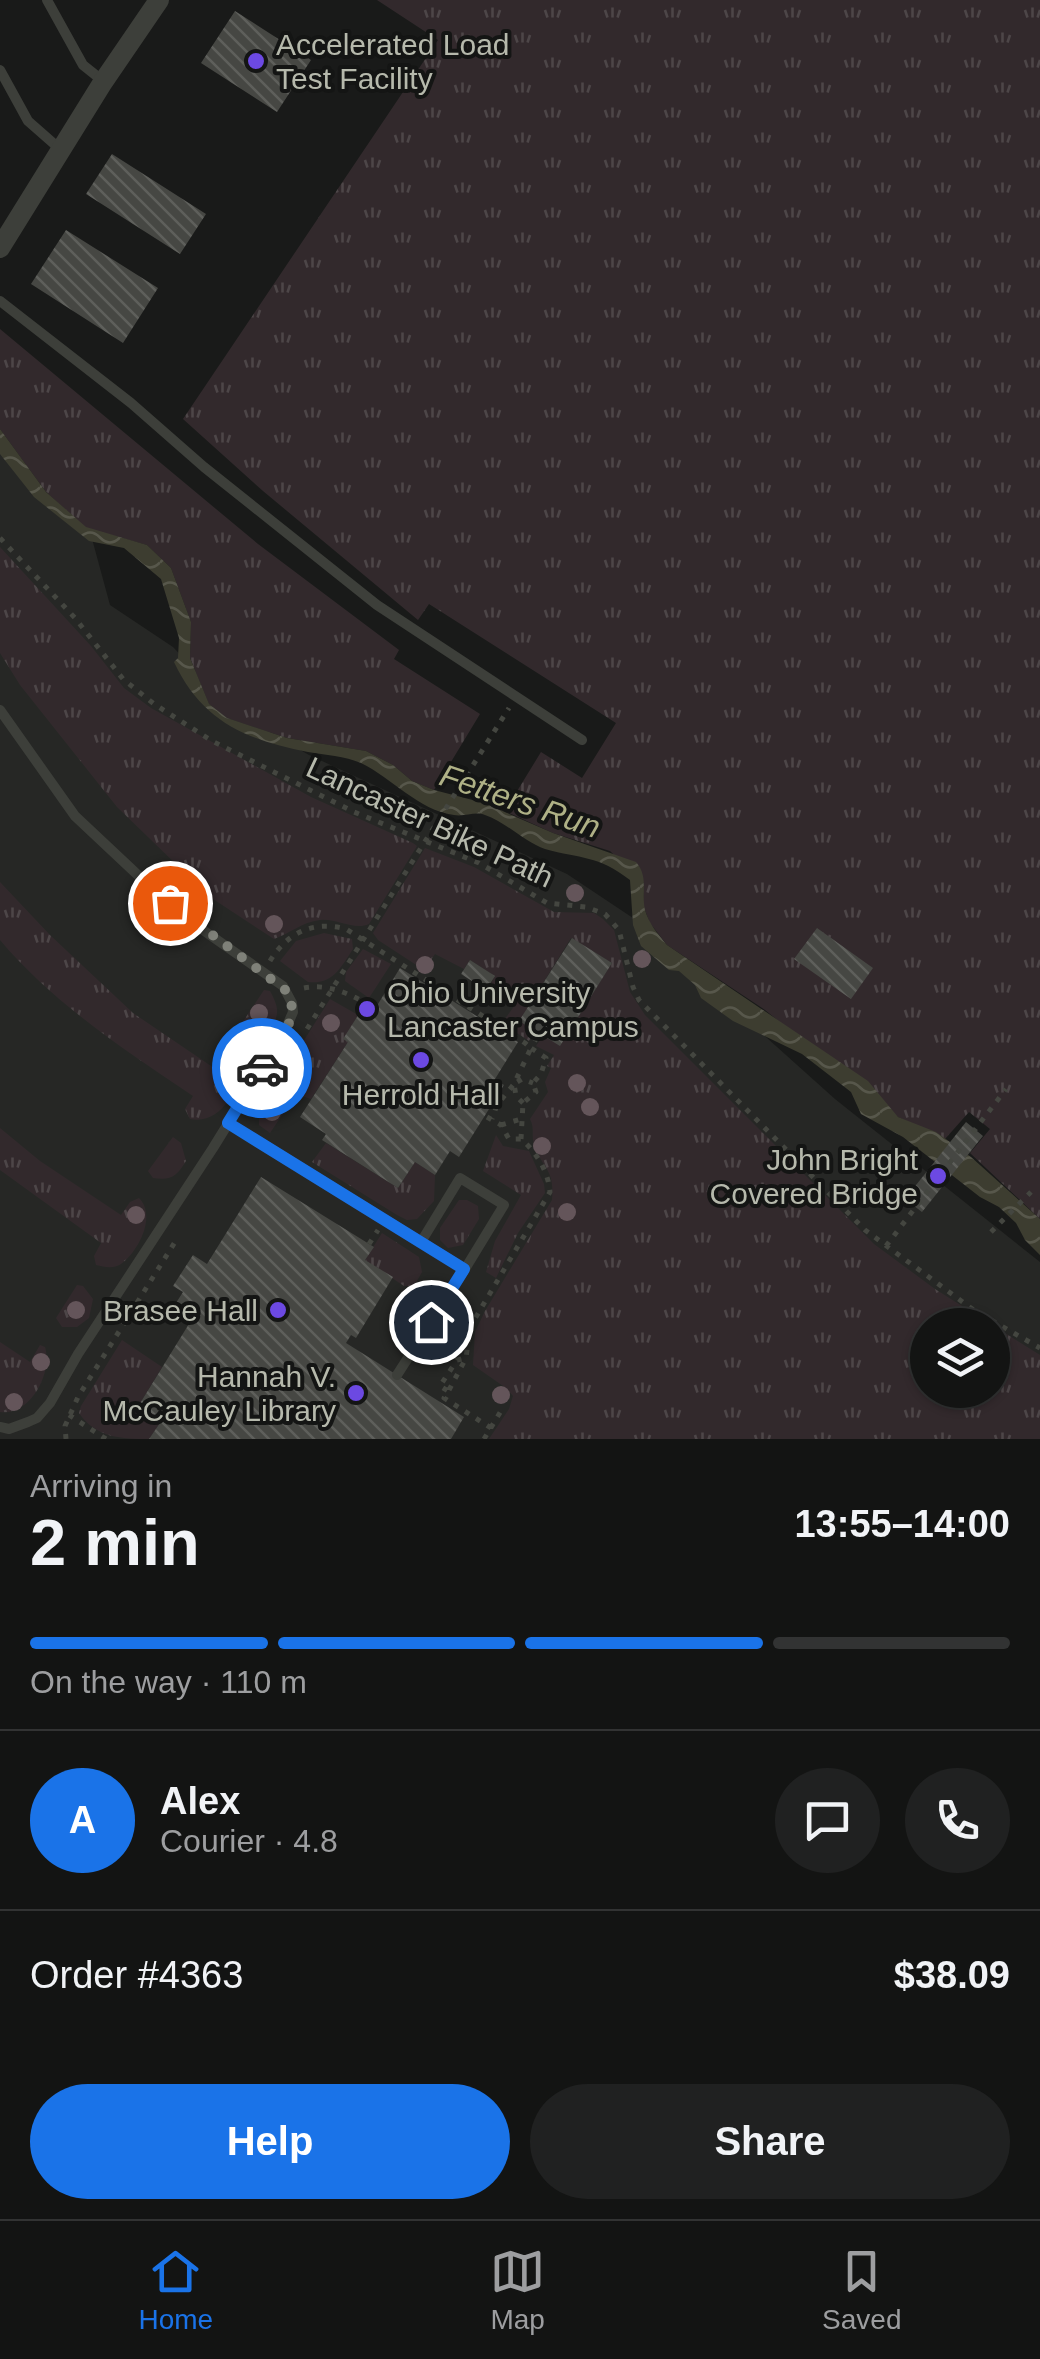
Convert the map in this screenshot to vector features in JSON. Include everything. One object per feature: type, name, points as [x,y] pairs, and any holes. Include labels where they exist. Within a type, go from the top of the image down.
[{"type":"street","points":[[0,248],[159,0]]},
{"type":"lane","points":[[47,0],[83,66],[104,82]]},
{"type":"lane","points":[[0,70],[28,122],[61,150]]},
{"type":"lane","points":[[0,301],[377,605],[582,740]]},
{"type":"lane","points":[[0,710],[75,816],[185,916],[288,992],[292,1003],[291,1018],[228,1123],[44,1411],[19,1426],[0,1427]]},
{"type":"lane","points":[[228,1123],[464,1269]]},
{"type":"lane","points":[[398,1375],[504,1205],[460,1178],[421,1242]]},
{"type":"path","name":"Lancaster Bike Path","points":[[0,538],[75,618],[123,679],[212,741],[339,806],[480,864],[548,904],[586,907],[605,914],[619,930],[633,987],[650,1013],[865,1230],[975,1311],[1040,1348]]},
{"type":"path","points":[[434,827],[516,697]]},
{"type":"path","points":[[264,972],[280,946],[302,930],[319,926],[346,929],[546,1058],[541,1074],[533,1082]]},
{"type":"path","points":[[304,988],[326,987],[362,1001]]},
{"type":"path","points":[[490,1428],[444,1398],[448,1391],[440,1386],[458,1360],[466,1358],[470,1327],[550,1192],[540,1160],[521,1139],[509,1139],[490,1118],[514,1084],[539,1033]]},
{"type":"path","points":[[514,1084],[522,1080],[533,1082]]},
{"type":"path","points":[[521,1139],[523,1103],[536,1092],[533,1082]]},
{"type":"path","points":[[514,1084],[516,1096],[523,1103]]},
{"type":"path","points":[[886,1246],[1006,1090]]},
{"type":"path","points":[[500,1126],[521,1119]]},
{"type":"path","points":[[990,1232],[1031,1192]]},
{"type":"path","points":[[482,1280],[495,1288]]},
{"type":"path","points":[[484,1439],[504,1406]]},
{"type":"path","points":[[66,1439],[68,1416],[106,1439]]},
{"type":"shaded area","name":"Ohio University Lancaster Campus","points":[[0,451],[91,535],[110,605],[173,647],[235,712],[309,755],[567,874],[633,918],[835,1099],[1040,1262],[1040,1439],[0,1439]]},
{"type":"green space","points":[[377,0],[1040,0],[1040,1219],[970,1153],[990,1129],[969,1112],[945,1139],[898,1117],[765,1010],[667,945],[650,923],[643,905],[644,883],[610,851],[553,833],[505,811],[541,752],[582,778],[616,723],[429,604],[418,620],[183,419],[438,40]]},
{"type":"green space","points":[[0,329],[258,544],[399,650],[394,659],[480,714],[434,790],[412,781],[393,765],[366,751],[287,738],[227,718],[209,704],[190,658],[191,622],[171,568],[147,545],[86,528],[46,492],[0,429]]},
{"type":"green space","points":[[0,547],[124,688],[151,708],[311,797],[417,846],[369,924],[320,920],[274,939],[210,897],[117,807],[20,685],[0,653]]},
{"type":"green space","points":[[425,848],[474,867],[554,912],[594,913],[603,919],[614,930],[630,992],[645,1015],[874,1244],[965,1308],[910,1308],[910,1408],[1010,1408],[1010,1336],[1040,1355],[1040,1439],[489,1439],[513,1396],[473,1365],[475,1332],[552,1200],[552,1181],[534,1144],[530,1119],[548,1092],[545,1082],[551,1068],[547,1066],[554,1055],[536,1046],[543,1036],[560,1045],[612,963],[571,938],[520,1020],[535,1031],[529,1041],[502,1023],[515,1005],[490,985],[495,976],[470,960],[464,969],[435,954],[424,970],[373,933]]},
{"type":"green space","points":[[0,882],[133,1013],[214,1068],[225,1051],[233,1053],[241,1062],[240,1073],[232,1094],[219,1111],[211,1117],[190,1119],[185,1109],[193,1096],[91,1025],[21,963],[0,940]]},
{"type":"green space","points":[[324,933],[352,939],[353,949],[330,978],[308,982],[280,961],[296,941]]},
{"type":"green space","points":[[363,949],[391,964],[369,998],[345,981],[346,972]]},
{"type":"green space","points":[[264,990],[270,991],[275,1002],[275,1021],[267,1031],[256,1033],[242,1028],[242,1023]]},
{"type":"green space","points":[[330,999],[358,1015],[344,1039],[348,1042],[311,1099],[296,1094],[270,1133],[259,1125],[259,1112]]},
{"type":"green space","points":[[0,1128],[40,1161],[121,1215],[130,1202],[139,1198],[146,1224],[139,1243],[121,1264],[96,1265],[94,1256],[101,1243],[0,1170]]},
{"type":"green space","points":[[496,1135],[503,1146],[529,1151],[545,1193],[518,1233],[496,1278],[486,1272],[495,1241],[521,1195],[483,1171]]},
{"type":"green space","points":[[173,1137],[181,1143],[186,1161],[173,1176],[153,1178],[148,1171]]},
{"type":"green space","points":[[326,1143],[398,1188],[415,1162],[435,1175],[434,1201],[417,1219],[397,1215],[312,1162]]},
{"type":"green space","points":[[459,1200],[478,1206],[479,1219],[463,1245],[448,1248],[440,1240],[440,1228]]},
{"type":"green space","points":[[382,1233],[419,1257],[422,1272],[414,1286],[404,1286],[365,1260]]},
{"type":"green space","points":[[77,1285],[83,1286],[93,1299],[89,1318],[77,1327],[62,1327],[56,1318]]},
{"type":"green space","points":[[122,1340],[162,1367],[139,1405],[162,1420],[149,1439],[102,1432],[79,1413]]},
{"type":"green space","points":[[0,1342],[30,1362],[40,1345],[45,1347],[47,1357],[42,1380],[30,1400],[11,1411],[0,1412]]},
{"type":"water","points":[[0,429],[46,492],[86,527],[147,545],[171,568],[191,622],[190,658],[209,704],[227,718],[287,738],[366,751],[393,765],[412,781],[484,803],[636,862],[642,873],[647,915],[667,945],[868,1081],[898,1117],[936,1132],[971,1157],[1040,1219],[1040,1255],[999,1207],[980,1197],[903,1137],[861,1114],[851,1092],[802,1054],[733,1021],[701,998],[695,985],[679,971],[669,970],[641,946],[633,925],[630,880],[619,872],[599,862],[545,849],[485,815],[441,812],[361,763],[265,741],[213,714],[185,683],[174,662],[178,658],[179,638],[161,579],[124,548],[89,541],[34,497],[0,454]]},
{"type":"building","name":"Accelerated Load Test Facility","points":[[235,11],[311,60],[277,112],[201,63]]},
{"type":"building","points":[[112,154],[206,214],[180,254],[86,194]]},
{"type":"building","points":[[66,230],[158,288],[123,343],[31,284]]},
{"type":"building","points":[[817,928],[873,968],[851,999],[794,959]]},
{"type":"building","points":[[572,938],[612,963],[560,1046],[519,1021]]},
{"type":"building","points":[[470,960],[495,976],[486,990],[461,974]]},
{"type":"building","name":"Herrold Hall","points":[[400,968],[518,1042],[495,1079],[504,1085],[459,1157],[450,1151],[435,1175],[415,1162],[398,1188],[322,1140],[326,1134],[300,1117],[348,1042],[343,1039],[369,998],[378,1004]]},
{"type":"building","name":"John Bright Covered Bridge","points":[[966,1122],[983,1136],[922,1212],[905,1199]]},
{"type":"building","name":"Brasee Hall","points":[[261,1177],[374,1247],[365,1260],[393,1277],[356,1338],[351,1335],[346,1343],[464,1417],[451,1439],[149,1439],[162,1420],[139,1405],[192,1319],[176,1303],[183,1292],[173,1286],[193,1255],[207,1264]]},
{"type":"way so far","points":[[170,903],[288,992],[292,1003],[290,1024],[262,1068]]},
{"type":"place","name":"Accelerated Load Test Facility","points":[[256,61]]},
{"type":"place","name":"Ohio University Lancaster Campus","points":[[367,1009]]},
{"type":"place","name":"Herrold Hall","points":[[421,1060]]},
{"type":"place","name":"John Bright Covered Bridge","points":[[938,1176]]},
{"type":"place","name":"Brasee Hall","points":[[278,1310]]},
{"type":"place","name":"Hannah V. McCauley Library","points":[[356,1393]]},
{"type":"route","points":[[262,1068],[228,1123],[464,1269],[431,1322]]},
{"type":"water label","name":"Fetters Run","points":[[520,801]]}]
